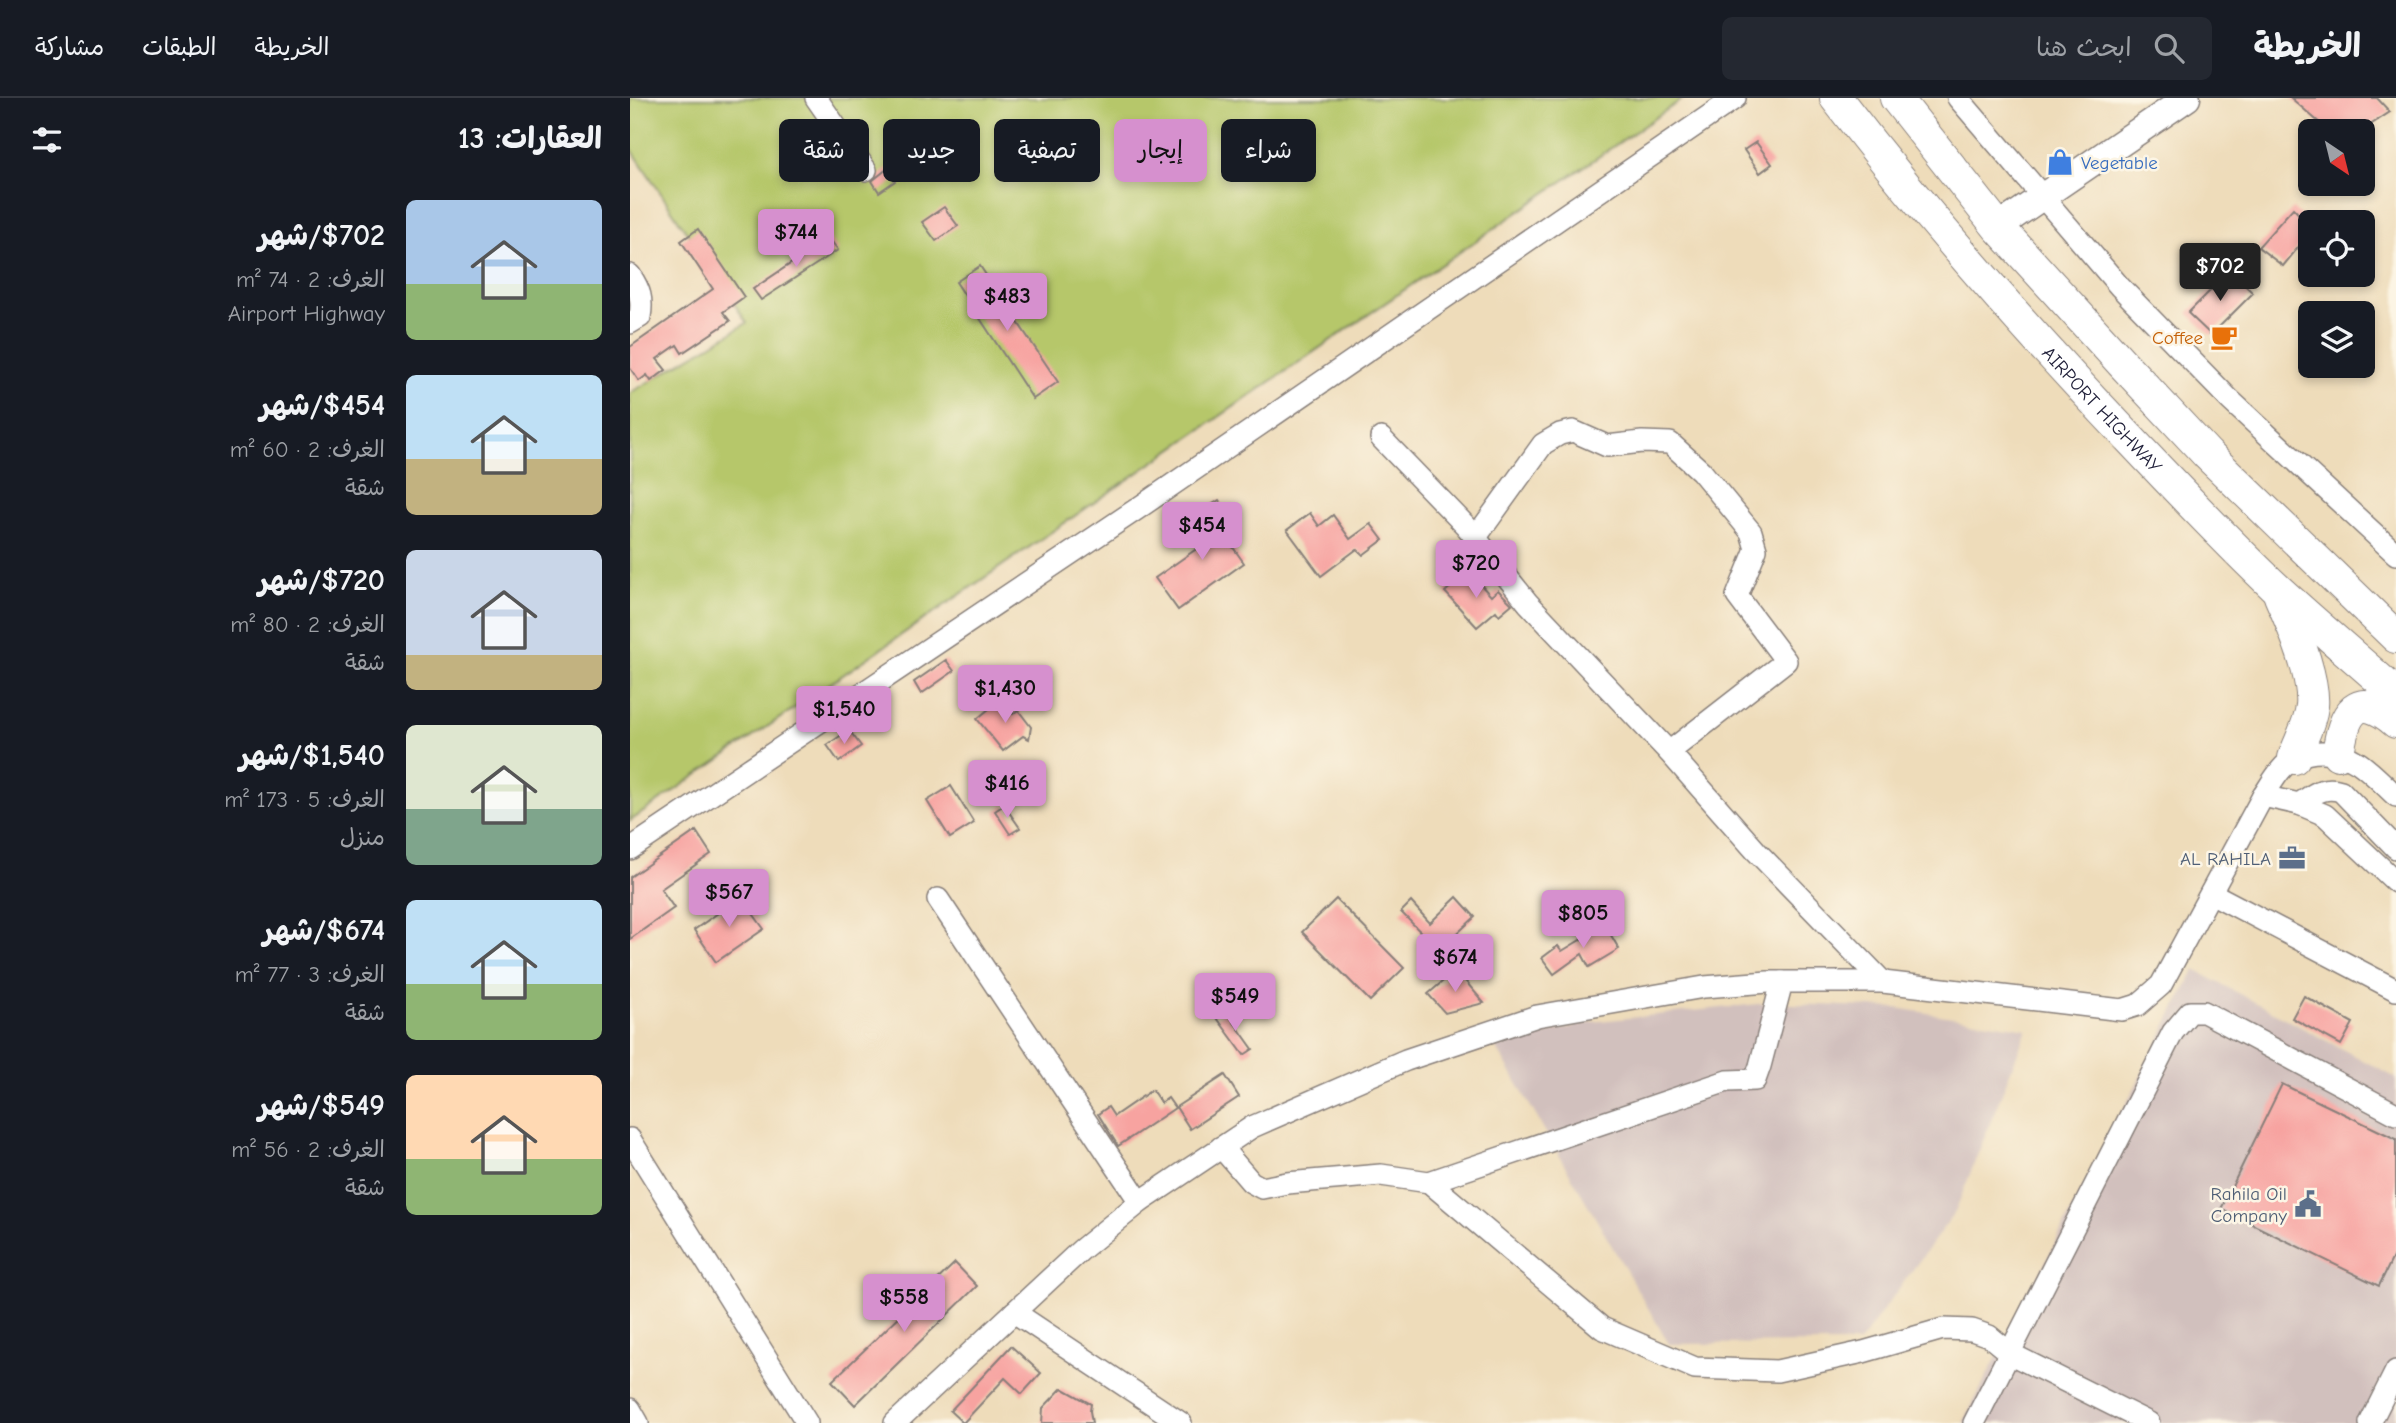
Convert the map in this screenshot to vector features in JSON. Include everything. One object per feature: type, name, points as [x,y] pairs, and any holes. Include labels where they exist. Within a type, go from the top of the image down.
[{"type":"highway","name":"AIRPORT HIGHWAY","points":[[1836,98],[1893,172],[2070,376],[2276,588],[2396,694]]},
{"type":"highway","points":[[1896,98],[1998,227],[2208,455],[2396,638]]},
{"type":"highway","points":[[2276,588],[2297,638],[2312,699],[2310,714],[2294,758]]},
{"type":"highway","points":[[2339,754],[2344,726],[2348,716],[2356,708],[2368,705],[2376,707],[2396,722]]},
{"type":"main road","points":[[1998,227],[2187,98]]},
{"type":"street","points":[[816,98],[831,119]]},
{"type":"street","points":[[630,849],[1137,509],[1735,98]]},
{"type":"street","points":[[1958,98],[2120,287],[2230,400],[2396,554]]},
{"type":"street","points":[[630,275],[639,288],[642,300],[640,317],[630,323]]},
{"type":"street","points":[[1475,537],[1543,444],[1560,434],[1573,431],[1607,446],[1642,442],[1670,443],[1701,471],[1751,532],[1756,549],[1737,596],[1786,661],[1669,752]]},
{"type":"street","points":[[1381,438],[1475,537],[1528,603],[1669,752],[1756,851],[1883,982]]},
{"type":"street","points":[[895,1423],[1081,1250],[1140,1202],[1252,1127],[1406,1060],[1537,1016],[1704,987],[1782,982],[1883,982],[2122,1010],[2138,1005],[2161,985],[2263,796],[2279,771],[2294,758],[2318,752],[2339,754],[2358,762],[2396,796]]},
{"type":"street","points":[[2299,804],[2322,789],[2333,788],[2341,791],[2396,848]]},
{"type":"street","points":[[2263,796],[2299,804],[2325,815],[2396,882]]},
{"type":"street","points":[[2211,894],[2396,990]]},
{"type":"street","points":[[938,899],[1140,1202]]},
{"type":"street","points":[[1221,1147],[1251,1181],[1262,1188],[1287,1183],[1381,1175],[1429,1182],[1727,1082],[1755,1080],[1782,982]]},
{"type":"street","points":[[1974,1423],[2173,1032],[2190,1012],[2204,1012],[2396,1114]]},
{"type":"street","points":[[630,1139],[807,1423]]},
{"type":"street","points":[[1429,1182],[1602,1328],[1695,1368],[1777,1371],[1863,1352],[1943,1329],[1972,1330],[1989,1336],[2011,1353],[2150,1423]]},
{"type":"street","points":[[1014,1312],[1181,1423]]},
{"type":"street","points":[[2370,1423],[2396,1371]]},
{"type":"street","points":[[630,1409],[638,1423]]},
{"type":"shaded area","points":[[2195,970],[2396,1078],[2396,1423],[1963,1423]]},
{"type":"shaded area","points":[[1767,1003],[1896,1008],[2027,1029],[1955,1212],[1859,1343],[1669,1344],[1496,1047],[1591,1022]]},
{"type":"green space","points":[[630,98],[1684,98],[630,821],[630,393],[747,323],[630,147]]},
{"type":"building","points":[[2291,98],[2377,98],[2390,112],[2375,122],[2375,119],[2315,119]]},
{"type":"building","points":[[1756,142],[1772,164],[1760,173],[1744,150]]},
{"type":"building","points":[[883,172],[883,182],[894,182],[879,192],[872,181]]},
{"type":"building","points":[[944,207],[958,226],[936,241],[922,222]]},
{"type":"building","points":[[2293,208],[2298,213],[2298,248],[2283,266],[2258,247]]},
{"type":"building","points":[[698,229],[744,297],[723,312],[730,321],[682,353],[677,345],[657,359],[666,370],[651,381],[647,375],[639,381],[630,368],[630,347],[713,289],[681,241]]},
{"type":"building","points":[[829,238],[838,250],[761,300],[753,289]]},
{"type":"building","points":[[980,266],[1058,382],[1033,399],[956,282]]},
{"type":"building","points":[[2230,271],[2253,293],[2211,335],[2188,313]]},
{"type":"building","points":[[1219,500],[1229,514],[1216,523],[1244,563],[1178,610],[1155,578],[1212,538],[1196,515]]},
{"type":"building","points":[[1310,513],[1319,526],[1333,515],[1350,539],[1371,524],[1383,540],[1363,555],[1357,549],[1321,576],[1287,530]]},
{"type":"building","points":[[1468,571],[1491,596],[1498,590],[1512,604],[1499,615],[1496,611],[1477,627],[1445,592]]},
{"type":"building","points":[[946,660],[954,671],[921,694],[914,682]]},
{"type":"building","points":[[1001,699],[1013,714],[1018,710],[1031,727],[1029,739],[1023,736],[1003,751],[977,719]]},
{"type":"building","points":[[849,730],[861,746],[839,762],[827,745]]},
{"type":"building","points":[[951,786],[974,823],[950,838],[927,801]]},
{"type":"building","points":[[1004,805],[1020,828],[1010,834],[995,811]]},
{"type":"building","points":[[696,831],[711,854],[661,889],[674,908],[630,939],[630,877]]},
{"type":"building","points":[[741,897],[764,929],[716,962],[694,930]]},
{"type":"building","points":[[1457,897],[1475,917],[1449,941],[1462,954],[1452,964],[1401,912],[1411,902],[1430,923]]},
{"type":"building","points":[[1336,899],[1404,968],[1370,1001],[1302,932]]},
{"type":"building","points":[[1605,925],[1619,949],[1589,967],[1582,954],[1554,974],[1542,958],[1558,946],[1562,951]]},
{"type":"building","points":[[1456,970],[1484,1003],[1445,1013],[1428,994]]},
{"type":"building","points":[[2304,996],[2353,1023],[2341,1045],[2292,1018]]},
{"type":"building","points":[[1226,1011],[1253,1049],[1244,1055],[1217,1018]]},
{"type":"building","points":[[1225,1075],[1239,1097],[1190,1129],[1176,1107]]},
{"type":"building","points":[[2282,1084],[2396,1139],[2396,1251],[2379,1286],[2221,1209]]},
{"type":"building","points":[[1152,1090],[1161,1103],[1168,1098],[1175,1108],[1118,1146],[1098,1114],[1108,1107],[1114,1116]]},
{"type":"building","points":[[955,1263],[977,1286],[855,1405],[832,1381]]},
{"type":"building","points":[[1011,1346],[1041,1373],[1022,1394],[1005,1378],[963,1423],[950,1411]]},
{"type":"building","points":[[1062,1388],[1091,1404],[1092,1423],[1042,1423],[1043,1408]]},
{"type":"place","name":"Vegetable","points":[[2060,162]]},
{"type":"place","name":"Coffee","points":[[2224,337]]},
{"type":"place","name":"AL RAHILA","points":[[2292,858]]},
{"type":"place","name":"Rahila Oil Company","points":[[2308,1204]]}]
